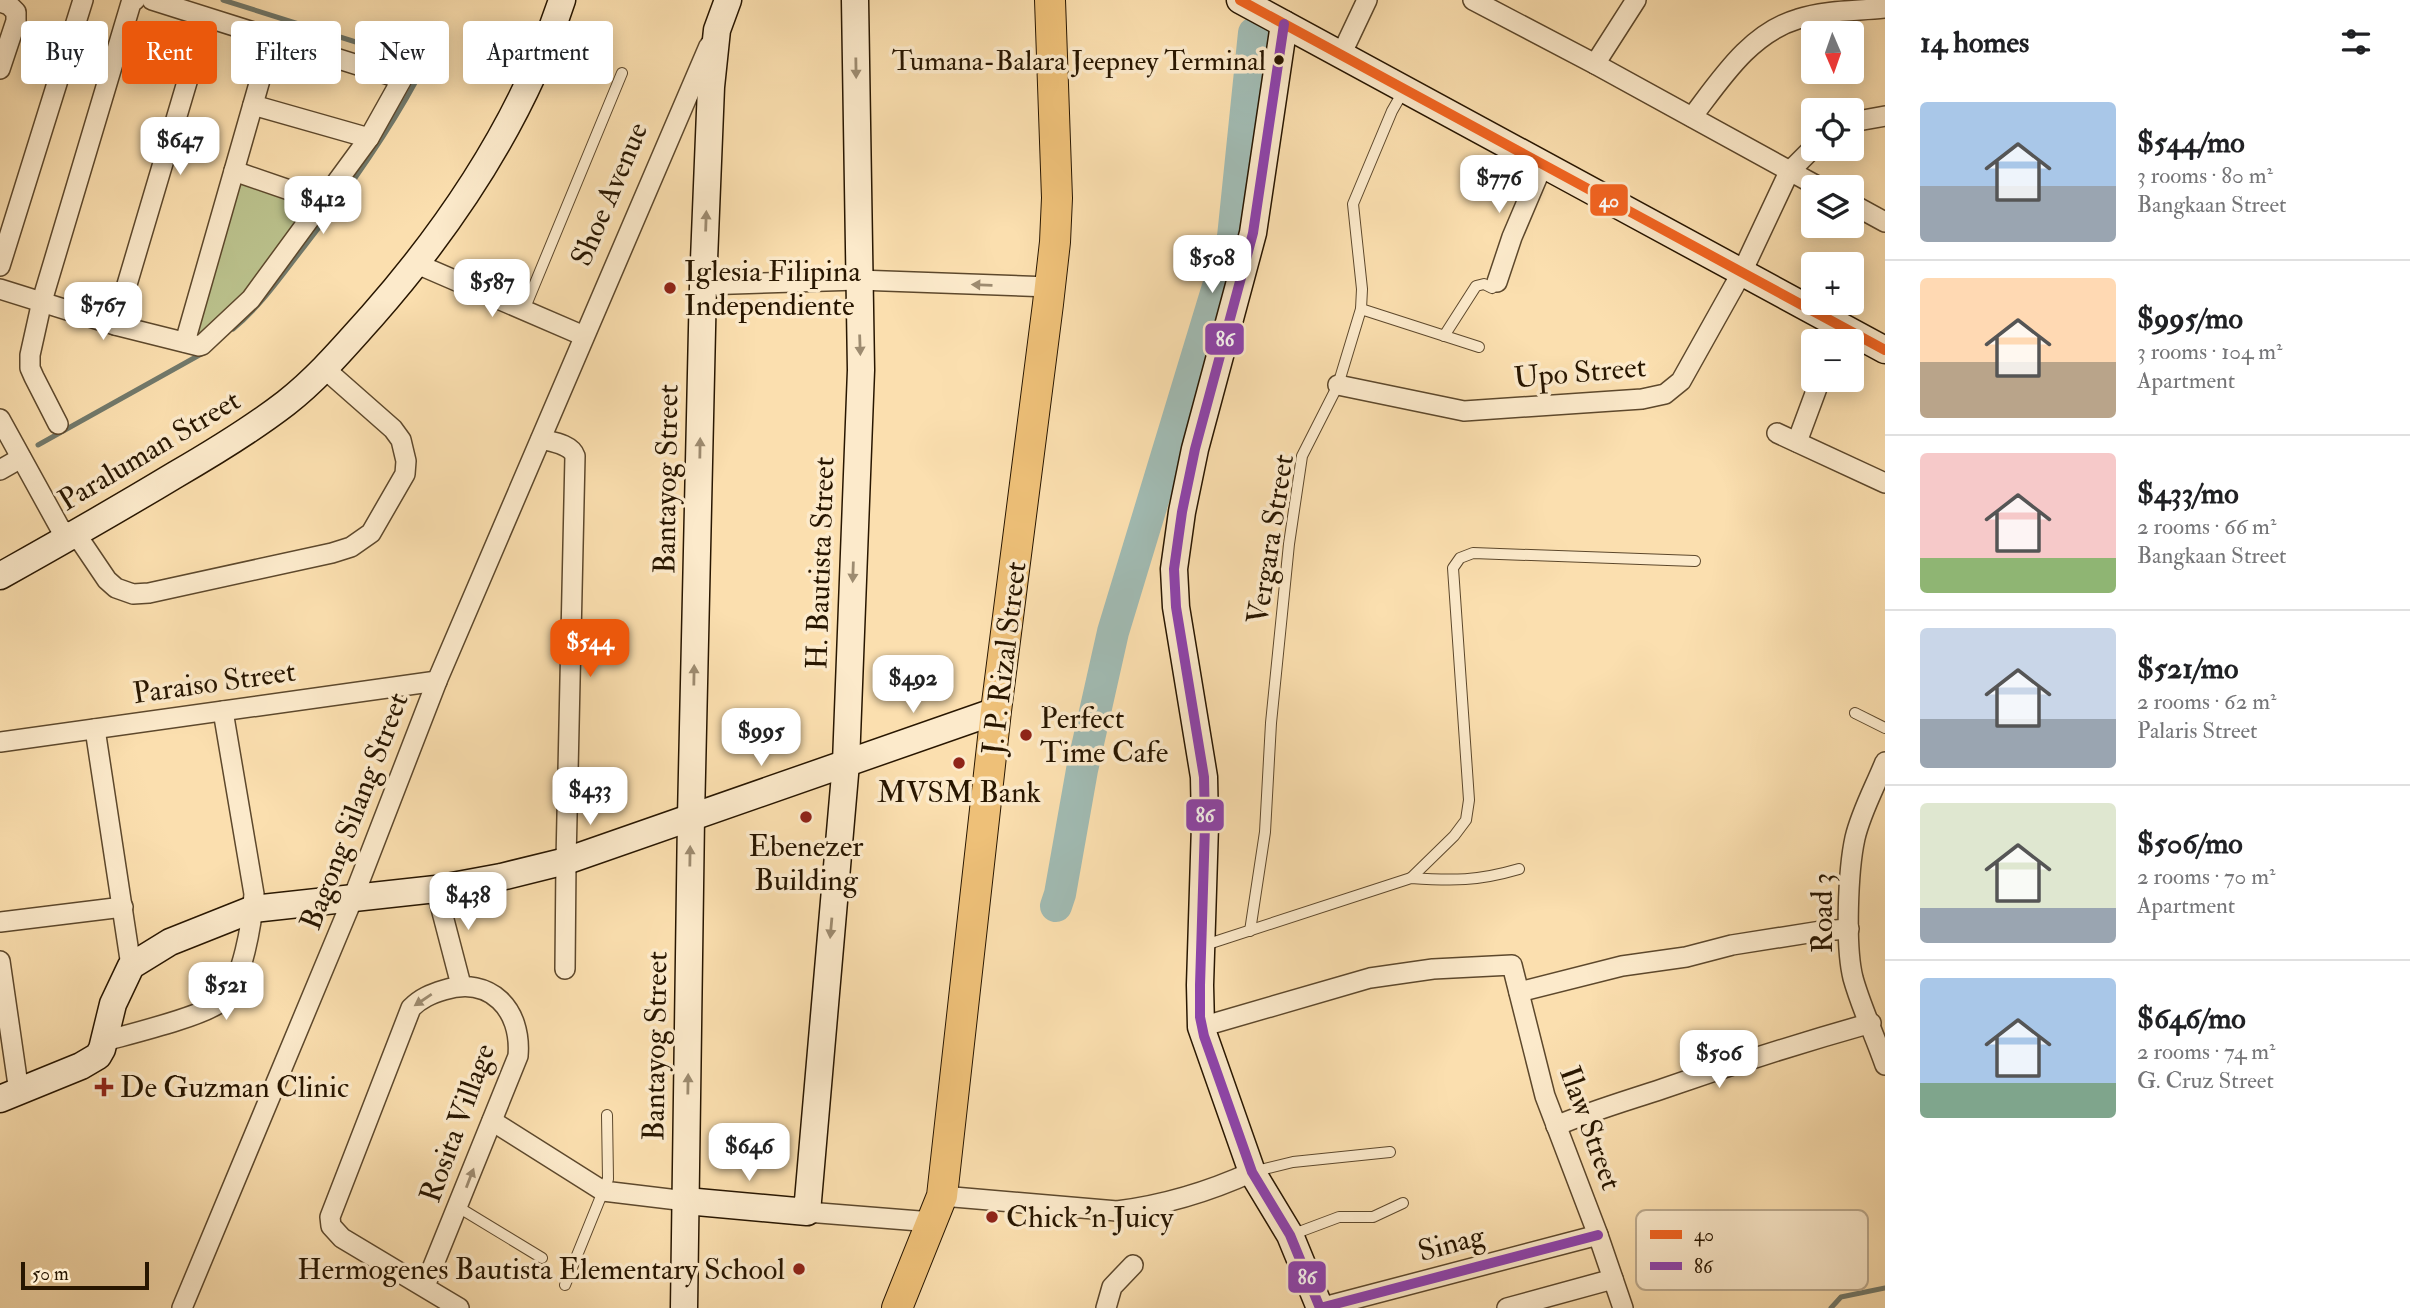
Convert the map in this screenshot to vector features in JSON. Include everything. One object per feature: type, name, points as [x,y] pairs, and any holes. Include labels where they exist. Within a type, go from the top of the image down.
[{"type":"main road","name":"J. P. Rizal Street","points":[[900,1307],[937,1209],[1050,287],[1057,198],[1050,0]]},
{"type":"street","points":[[0,266],[3,245],[83,0]]},
{"type":"street","points":[[58,424],[30,368],[30,355],[42,301],[127,16],[135,0]]},
{"type":"street","points":[[152,0],[231,26]]},
{"type":"street","name":"Paraluman Street","points":[[0,576],[254,427],[326,370],[418,264],[470,187],[517,109],[550,36],[562,0]]},
{"type":"street","name":"Shoe Avenue","points":[[584,336],[728,0]]},
{"type":"street","name":"H. Bautista Street","points":[[807,1212],[846,763],[861,370],[855,0]]},
{"type":"street","points":[[1341,55],[1367,0]]},
{"type":"street","points":[[1595,64],[1636,0]]},
{"type":"street","points":[[1254,3],[1284,24],[1742,272],[1831,329]]},
{"type":"street","points":[[1485,3],[1801,178]]},
{"type":"street","points":[[0,69],[16,21],[8,7]]},
{"type":"street","points":[[1692,117],[1727,71],[1753,43],[1767,33],[1799,18],[1885,8]]},
{"type":"street","points":[[115,325],[206,18]]},
{"type":"street","points":[[1284,24],[1253,233],[1195,449],[1174,569],[1176,607],[1204,777],[1202,1027],[1252,1172],[1290,1235],[1320,1308]]},
{"type":"street","name":"Bantayog Street","points":[[684,1308],[691,817],[703,285],[716,30]]},
{"type":"street","points":[[0,289],[115,325],[202,345],[251,299],[324,202],[369,138],[402,79],[341,60]]},
{"type":"street","points":[[185,342],[259,84]]},
{"type":"street","points":[[253,105],[369,138]]},
{"type":"street","points":[[1864,120],[1885,116]]},
{"type":"street","name":"Upo Street","points":[[1338,386],[1447,409],[1481,411],[1642,399],[1665,394],[1681,381],[1742,272],[1789,172],[1801,160]]},
{"type":"street","points":[[1497,282],[1516,226],[1543,164]]},
{"type":"street","points":[[234,171],[324,202]]},
{"type":"street","points":[[1864,211],[1885,222]]},
{"type":"street","points":[[418,264],[584,336]]},
{"type":"street","points":[[703,285],[858,280],[1050,287]]},
{"type":"street","name":"Bagong Silang Street","points":[[182,1308],[353,898],[437,681],[584,336]]},
{"type":"street","points":[[1864,343],[1885,350]]},
{"type":"street","points":[[0,419],[60,527],[82,543],[107,580],[116,588],[141,594],[332,553],[362,541],[379,523],[405,474],[405,450],[393,429],[326,370]]},
{"type":"street","points":[[1797,442],[1816,392]]},
{"type":"street","points":[[1777,433],[1885,483]]},
{"type":"street","points":[[541,439],[569,447],[575,456],[565,969]]},
{"type":"street","points":[[0,470],[21,458]]},
{"type":"street","name":"Paraiso Street","points":[[0,742],[437,681]]},
{"type":"street","points":[[105,1041],[202,1012],[220,1003],[236,978],[253,909],[254,894],[223,711]]},
{"type":"street","points":[[131,965],[170,942],[253,909],[436,889],[491,880],[566,861],[996,711]]},
{"type":"street","points":[[0,961],[9,1095],[90,1062],[98,1056],[105,1041],[114,1004],[131,965],[95,729]]},
{"type":"street","name":"Road 3","points":[[1885,762],[1856,836],[1850,869],[1849,929],[1853,979],[1885,1065]]},
{"type":"street","points":[[436,889],[461,985],[431,994],[411,1008],[330,1217],[336,1233],[459,1308]]},
{"type":"street","points":[[0,922],[123,907]]},
{"type":"street","points":[[1519,992],[1622,966],[1686,957],[1732,945],[1849,929]]},
{"type":"street","name":"Ilaw Street","points":[[1202,1027],[1370,978],[1433,970],[1512,965],[1545,1096],[1623,1308]]},
{"type":"street","name":"Rosita Village","points":[[425,1286],[518,1056],[519,1044],[507,1007],[498,998],[475,986],[461,985]]},
{"type":"street","points":[[1556,1126],[1593,1110],[1658,1091],[1760,1055],[1871,1023]]},
{"type":"street","points":[[492,1121],[603,1191],[807,1212],[937,1209],[1118,1211],[1189,1197],[1252,1172]]},
{"type":"street","name":"Sinag","points":[[1320,1308],[1598,1235]]},
{"type":"street","points":[[1106,1308],[1112,1287],[1133,1265]]},
{"type":"street","points":[[1507,1308],[1613,1279]]},
{"type":"lane","points":[[523,311],[622,73]]},
{"type":"lane","name":"Vergara Street","points":[[1250,931],[1265,832],[1274,695],[1289,544],[1302,456],[1338,386],[1361,309],[1362,289],[1353,204],[1392,111],[1404,90]]},
{"type":"lane","points":[[1444,336],[1476,286],[1484,284],[1492,288],[1497,282]]},
{"type":"lane","points":[[1361,309],[1479,347]]},
{"type":"lane","points":[[1411,878],[1454,836],[1466,820],[1469,800],[1453,568],[1460,558],[1473,553],[1695,561]]},
{"type":"lane","points":[[1855,713],[1885,728]]},
{"type":"lane","points":[[1201,946],[1411,878],[1488,878],[1519,869]]},
{"type":"lane","points":[[565,1286],[608,1179],[607,1115]]},
{"type":"lane","points":[[1252,1172],[1293,1162],[1390,1152]]},
{"type":"lane","points":[[1290,1235],[1339,1217],[1378,1215],[1403,1203]]},
{"type":"lane","points":[[458,1207],[542,1258]]},
{"type":"green space","points":[[237,177],[313,204],[233,310],[193,340]]},
{"type":"waterway","points":[[223,0],[397,55],[407,62],[416,81],[377,145],[334,207],[253,311],[233,329]]},
{"type":"waterway","points":[[1056,906],[1082,770],[1113,632],[1233,237],[1254,33]]},
{"type":"waterway","points":[[38,445],[203,353]]},
{"type":"waterway","points":[[1831,1308],[1841,1297],[1885,1288]]},
{"type":"transit line","name":"40","points":[[1240,0],[1885,350]]},
{"type":"transit line","name":"86","points":[[1284,24],[1253,233],[1195,449],[1174,569],[1176,607],[1204,777],[1200,985],[1200,1017],[1204,1036],[1252,1172],[1290,1235],[1320,1308],[1598,1235]]},
{"type":"place","name":"Tumana-Balara Jeepney Terminal","points":[[1279,60]]},
{"type":"place","name":"Iglesia Filipina Independiente","points":[[670,288]]},
{"type":"place","name":"Perfect Time Cafe","points":[[1026,735]]},
{"type":"place","name":"MVSM Bank","points":[[959,763]]},
{"type":"place","name":"Ebenezer Building","points":[[806,817]]},
{"type":"place","name":"De Guzman Clinic","points":[[104,1087]]},
{"type":"place","name":"Chick 'n Juicy","points":[[992,1217]]},
{"type":"place","name":"Hermogenes Bautista Elementary School","points":[[799,1269]]}]
